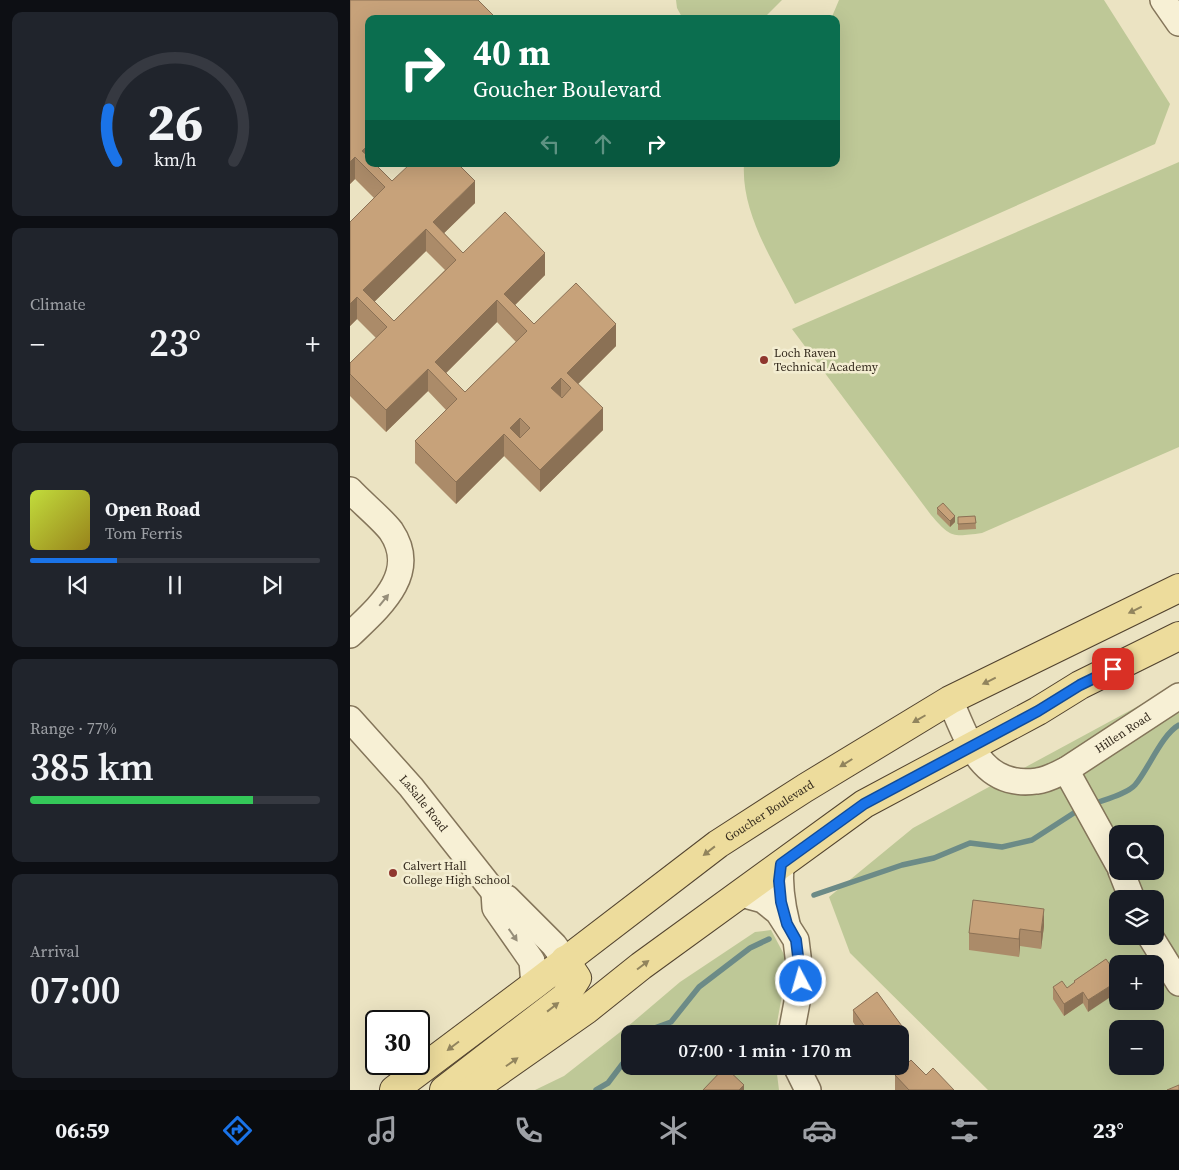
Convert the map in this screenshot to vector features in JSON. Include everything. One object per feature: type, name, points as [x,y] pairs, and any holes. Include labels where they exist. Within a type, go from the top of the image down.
[{"type":"main road","name":"Goucher Boulevard","points":[[394,1090],[718,844],[805,788],[950,700],[1179,588]]},
{"type":"main road","points":[[472,1090],[586,1010],[641,966],[864,804],[1038,711],[1080,685],[1179,636]]},
{"type":"main road","points":[[1080,685],[1114,684],[1179,654]]},
{"type":"main road","points":[[444,1090],[565,997],[577,978],[565,960]]},
{"type":"street","points":[[1163,0],[1179,23]]},
{"type":"street","points":[[350,490],[390,531],[399,549],[400,568],[394,588],[384,601],[350,635]]},
{"type":"street","name":"Hillen Road","points":[[950,700],[970,746],[990,771],[1013,782],[1038,781],[1066,770],[1179,696]]},
{"type":"street","name":"LaSalle Road","points":[[350,719],[411,787],[494,892],[508,898],[554,945],[565,960]]},
{"type":"street","points":[[1066,770],[1109,848]]},
{"type":"street","points":[[781,864],[779,881],[781,902],[787,924]]},
{"type":"street","name":"LaSalle Road","points":[[494,892],[495,908],[532,961],[534,985]]},
{"type":"street","points":[[741,894],[763,900],[778,912],[796,940],[801,981],[793,1025]]},
{"type":"street","points":[[1156,945],[1179,983]]},
{"type":"street","points":[[800,1075],[808,1090]]},
{"type":"green space","points":[[676,0],[782,0],[767,15],[681,15]]},
{"type":"green space","points":[[839,0],[1104,0],[1170,104],[1155,144],[795,304],[768,254],[753,218],[744,182],[744,167],[840,167],[840,15],[833,15]]},
{"type":"green space","points":[[1179,162],[1179,447],[982,533],[958,535],[948,532],[931,515],[792,329]]},
{"type":"green space","points":[[1179,684],[1179,1090],[988,1090],[850,953],[829,897],[913,828]]},
{"type":"green space","points":[[771,930],[788,962],[777,1025],[629,1025],[680,982],[755,932]]},
{"type":"green space","points":[[621,1031],[621,1075],[777,1075],[779,1090],[535,1090],[564,1076]]},
{"type":"building","points":[[350,0],[478,0],[493,15],[365,15],[365,148],[362,151],[365,154],[365,167],[355,157],[350,162]]},
{"type":"building","points":[[365,167],[378,167],[392,181],[407,167],[461,167],[475,181],[433,222],[463,253],[505,212],[545,253],[504,294],[534,324],[576,283],[616,324],[567,373],[603,408],[540,470],[504,434],[456,482],[415,441],[457,399],[428,369],[386,410],[350,374],[350,363],[387,327],[357,297],[350,304],[350,222],[385,187]],"holes":[[[426,229],[456,260],[394,321],[363,290]],[[497,300],[527,331],[465,392],[435,362]],[[561,378],[571,388],[562,398],[551,388]],[[520,418],[530,428],[520,438],[510,428]]]},
{"type":"building","points":[[943,503],[955,516],[950,521],[937,508]]},
{"type":"building","points":[[975,516],[976,523],[958,524],[958,517]]},
{"type":"building","points":[[973,900],[1044,909],[1041,932],[1020,929],[1019,939],[969,933]]},
{"type":"building","points":[[1106,959],[1109,963],[1109,987],[1088,1000],[1083,992],[1064,1004],[1053,987],[1062,981],[1067,988]]},
{"type":"building","points":[[877,992],[901,1025],[864,1025],[853,1010]]},
{"type":"building","points":[[911,1060],[926,1075],[933,1068],[954,1090],[909,1090],[895,1075],[909,1075],[909,1062]]},
{"type":"building","points":[[717,1075],[733,1075],[744,1085],[739,1090],[703,1090]]},
{"type":"building","points":[[1179,1085],[1179,1090],[1167,1090]]},
{"type":"waterway","points":[[1091,805],[1121,794],[1135,785],[1161,744],[1179,725]]},
{"type":"waterway","points":[[814,895],[902,865],[934,858],[970,843],[1002,847],[1032,840],[1080,809]]},
{"type":"waterway","points":[[663,1025],[671,1022],[699,987],[750,948],[769,939]]},
{"type":"waterway","points":[[596,1090],[608,1083],[621,1066]]},
{"type":"place","name":"Loch Raven Technical Academy","points":[[764,360]]},
{"type":"place","name":"Calvert Hall College High School","points":[[393,873]]},
{"type":"route","points":[[801,981],[796,940],[787,924],[781,902],[779,881],[781,864],[864,804],[1038,711],[1080,685],[1113,669]]}]
